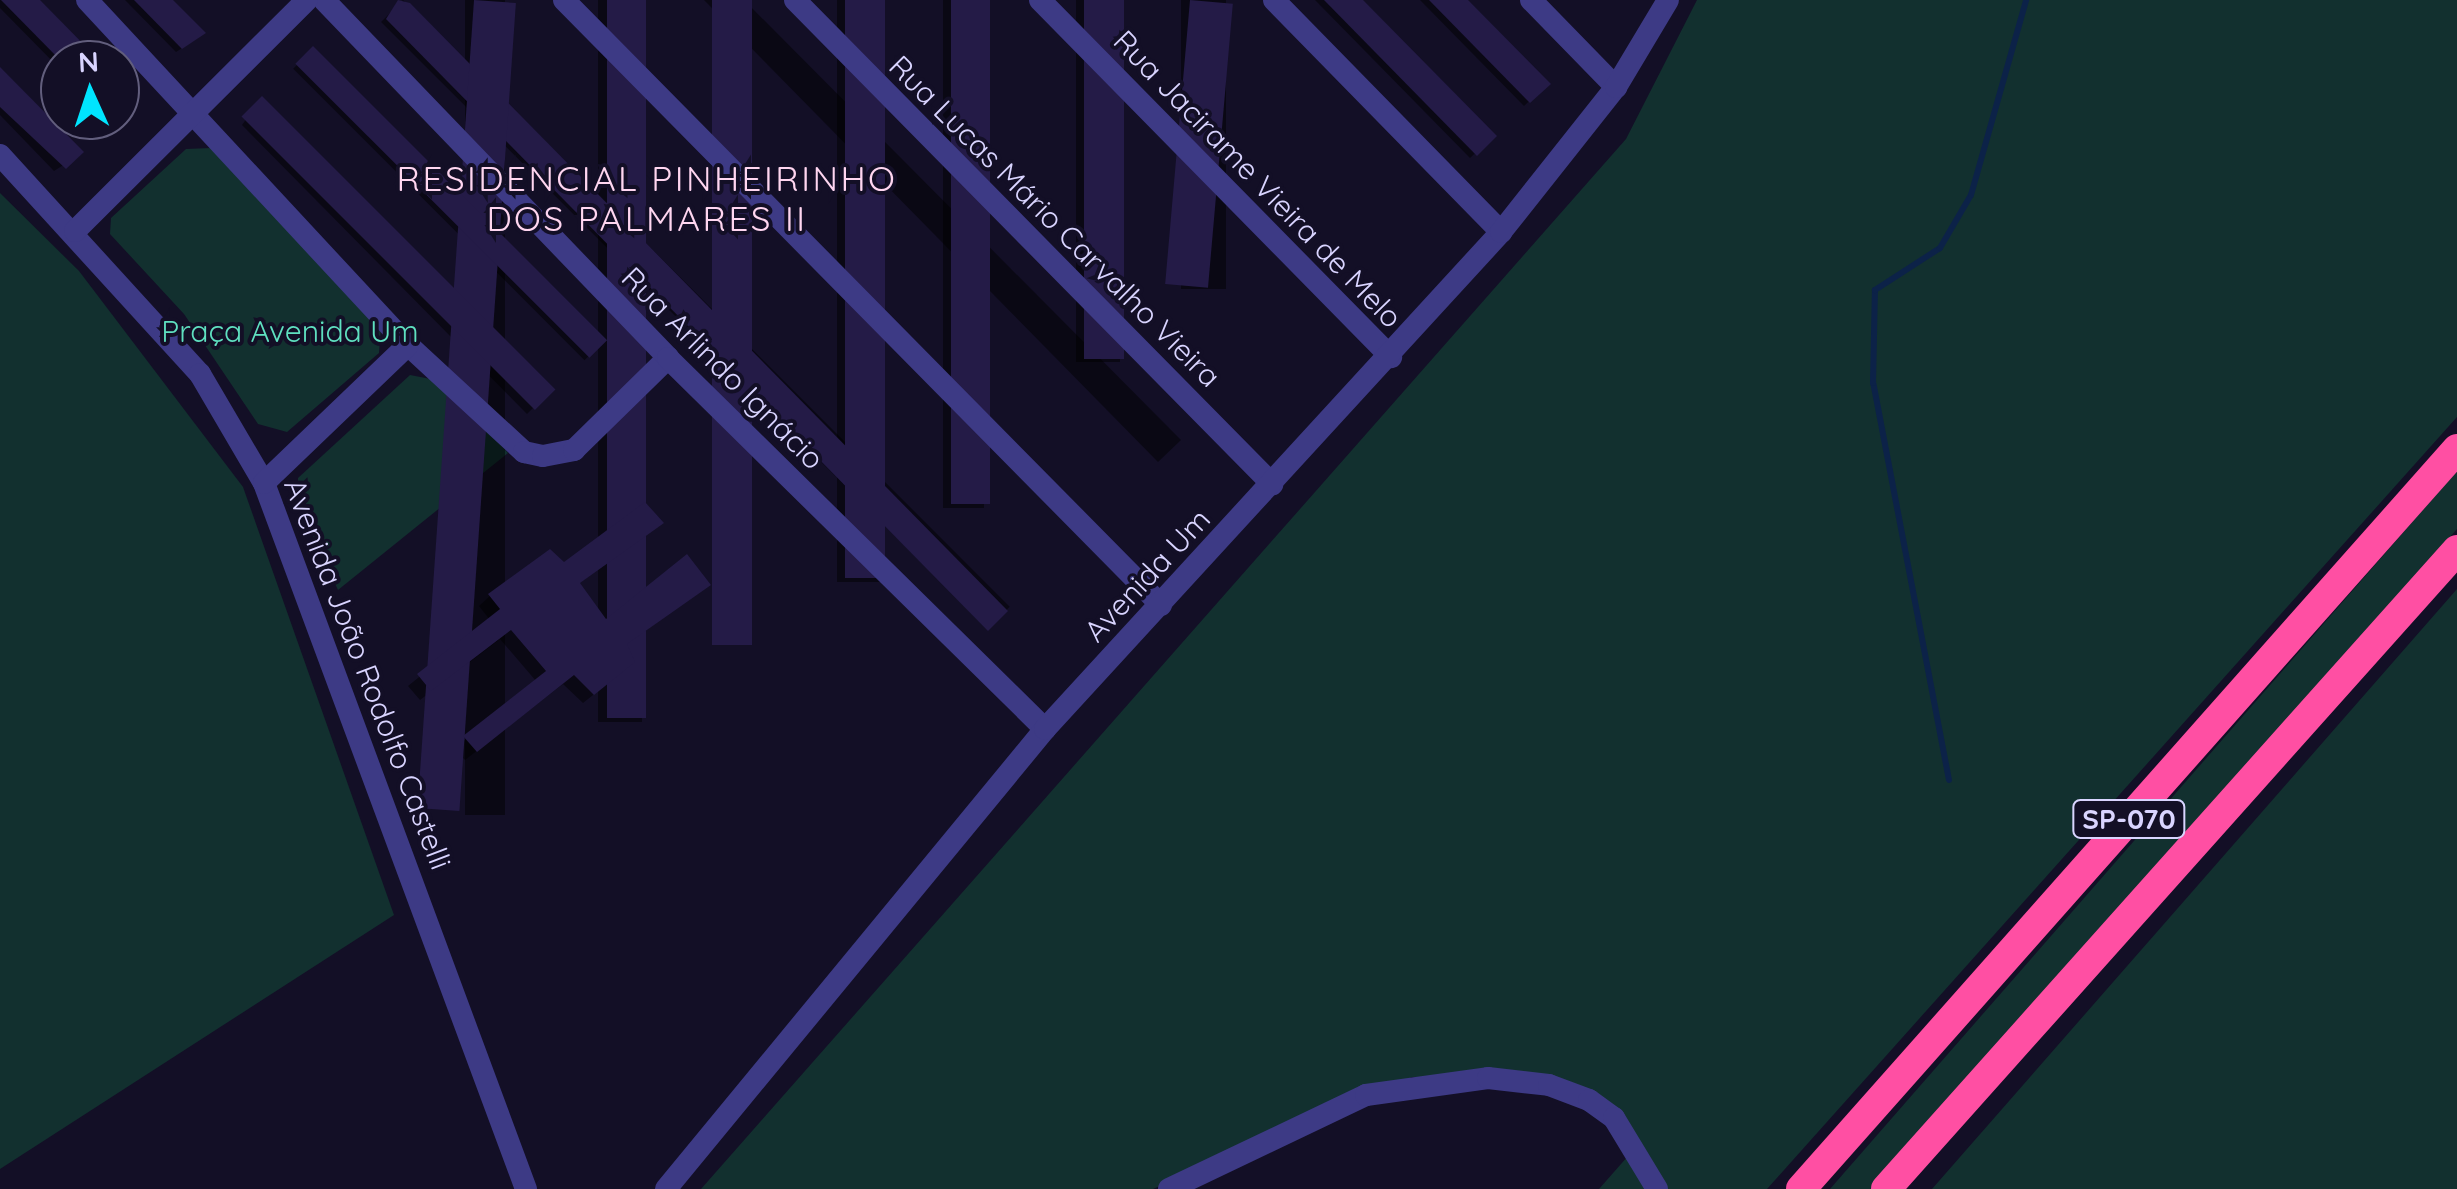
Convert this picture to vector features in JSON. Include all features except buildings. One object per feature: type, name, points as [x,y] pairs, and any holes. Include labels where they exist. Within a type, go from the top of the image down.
[{"type":"highway","name":"SP-070","points":[[1801,1189],[2457,449]]},
{"type":"highway","name":"SP-070","points":[[1886,1189],[2457,550]]},
{"type":"street","points":[[87,0],[408,345],[524,452],[542,456],[574,450],[668,358]]},
{"type":"street","points":[[75,231],[307,0]]},
{"type":"street","name":"Rua Arlindo Ignácio","points":[[324,0],[668,358],[1045,729]]},
{"type":"street","points":[[564,0],[1161,605]]},
{"type":"street","name":"Rua Lucas Mário Carvalho Vieira","points":[[796,0],[1272,484]]},
{"type":"street","name":"Rua Jacirame Vieira de Melo","points":[[1040,0],[1391,358]]},
{"type":"street","points":[[1274,0],[1501,232]]},
{"type":"street","points":[[1530,0],[1616,87]]},
{"type":"street","name":"Avenida Um","points":[[666,1189],[1045,729],[1391,358],[1501,232],[1616,87],[1668,0]]},
{"type":"street","name":"Avenida João Rodolfo Castelli","points":[[0,155],[75,231],[200,374],[264,483],[527,1183]]},
{"type":"street","points":[[264,483],[408,345]]},
{"type":"street","points":[[1169,1189],[1366,1095],[1488,1078],[1560,1088],[1589,1100],[1614,1118],[1657,1189]]},
{"type":"green space","points":[[1697,0],[2457,0],[2457,417],[1767,1189],[1599,1189],[1636,1147],[1589,1100],[1412,1077],[1153,1189],[701,1189],[1626,139]]},
{"type":"green space","name":"Praça Avenida Um","points":[[211,148],[381,326],[379,353],[287,432],[258,424],[184,314],[110,234],[111,218],[186,149]]},
{"type":"green space","points":[[0,193],[79,271],[243,487],[394,915],[0,1169]]},
{"type":"green space","points":[[410,375],[441,381],[508,453],[338,590],[298,504],[298,478]]},
{"type":"green space","points":[[2457,471],[2457,529],[1876,1189],[1830,1189]]},
{"type":"green space","points":[[2457,589],[2457,1189],[1932,1189]]},
{"type":"waterway","points":[[1949,780],[1873,383],[1875,290],[1940,248],[1971,195],[2026,0]]},
{"type":"district","name":"RESIDENCIAL PINHEIRINHO DOS PALMARES II","points":[[647,198]]}]
